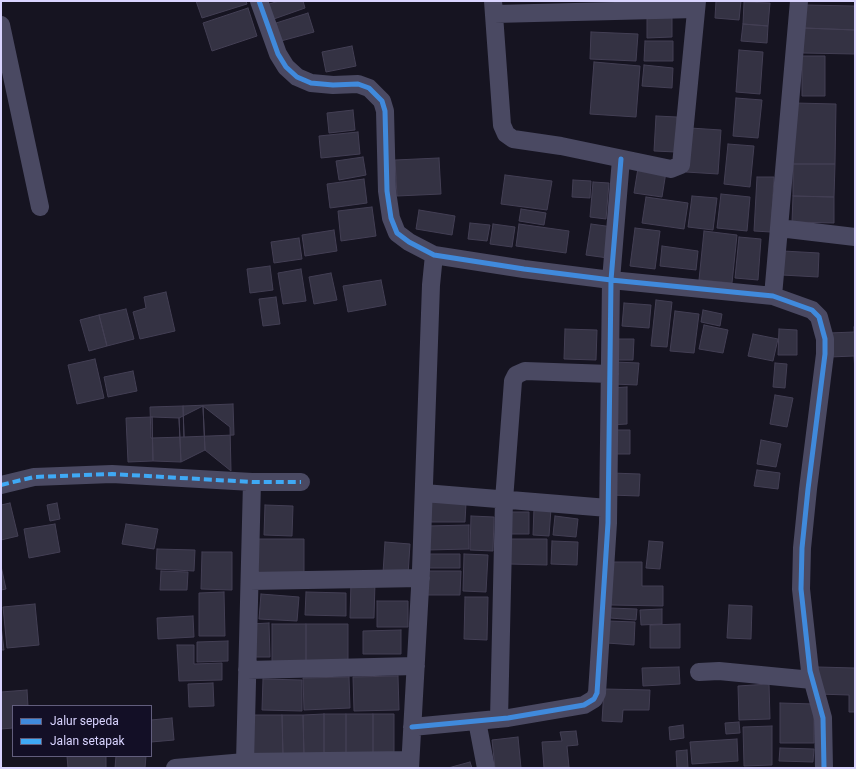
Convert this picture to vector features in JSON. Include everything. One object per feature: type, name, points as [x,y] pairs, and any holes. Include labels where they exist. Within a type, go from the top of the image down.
[{"type":"street","points":[[259,1],[278,54],[286,68],[297,78],[311,82],[333,85],[358,84],[369,88],[382,101],[385,111],[386,191],[391,218],[397,233],[409,242],[434,255],[611,280],[773,296],[812,310],[819,317],[825,339],[825,354],[802,548],[805,639],[812,680],[823,718],[824,768]]},
{"type":"street","points":[[773,296],[799,1]]},
{"type":"street","points":[[697,5],[681,165],[671,169],[561,146],[514,139],[506,134],[502,125],[494,7],[697,5]]},
{"type":"street","points":[[1,25],[40,207]]},
{"type":"street","points":[[412,727],[499,719],[584,704],[594,699],[597,693],[608,508],[611,280],[621,159]]},
{"type":"street","points":[[778,228],[855,237]]},
{"type":"street","points":[[175,768],[221,766],[244,762],[410,764],[421,578],[431,285],[434,255]]},
{"type":"street","points":[[499,719],[504,500],[513,381],[516,375],[525,371],[610,374]]},
{"type":"street","points":[[1,485],[34,477],[112,474],[252,482],[301,482]]},
{"type":"street","points":[[244,762],[252,482]]},
{"type":"street","points":[[424,493],[608,508]]},
{"type":"street","points":[[250,581],[421,578]]},
{"type":"street","points":[[247,670],[416,666]]},
{"type":"street","points":[[699,672],[719,671],[812,680]]},
{"type":"street","points":[[477,721],[486,768]]},
{"type":"building","points":[[196,1],[246,1],[247,4],[202,18]]},
{"type":"building","points":[[279,1],[303,1],[305,8],[271,20],[266,5]]},
{"type":"building","points":[[716,1],[741,1],[739,20],[715,18]]},
{"type":"building","points":[[744,2],[770,3],[768,26],[743,24]]},
{"type":"building","points":[[804,5],[855,6],[855,30],[804,28]]},
{"type":"building","points":[[248,8],[257,36],[212,51],[203,23]]},
{"type":"building","points":[[308,13],[314,32],[281,41],[276,23]]},
{"type":"building","points":[[647,17],[672,17],[672,37],[647,38]]},
{"type":"building","points":[[743,24],[768,26],[767,43],[741,41]]},
{"type":"building","points":[[804,28],[855,30],[855,54],[803,53]]},
{"type":"building","points":[[591,32],[638,34],[636,61],[590,59]]},
{"type":"building","points":[[645,41],[673,41],[673,61],[644,61]]},
{"type":"building","points":[[352,46],[356,66],[326,72],[322,52]]},
{"type":"building","points":[[739,50],[763,52],[760,94],[736,92]]},
{"type":"building","points":[[802,56],[825,56],[825,96],[802,96]]},
{"type":"building","points":[[594,62],[640,66],[636,117],[590,114]]},
{"type":"building","points":[[644,65],[673,68],[672,88],[642,86]]},
{"type":"building","points":[[736,98],[762,100],[758,138],[733,136]]},
{"type":"building","points":[[795,103],[836,104],[835,164],[793,164]]},
{"type":"building","points":[[353,110],[355,130],[329,133],[327,113]]},
{"type":"building","points":[[656,116],[677,117],[676,152],[654,151]]},
{"type":"building","points":[[690,128],[721,130],[718,174],[686,172]]},
{"type":"building","points":[[358,132],[360,154],[321,158],[319,136]]},
{"type":"building","points":[[728,144],[754,146],[750,187],[724,184]]},
{"type":"building","points":[[363,157],[366,175],[339,180],[336,161]]},
{"type":"building","points":[[439,158],[441,194],[397,196],[395,160]]},
{"type":"building","points":[[793,164],[835,164],[834,197],[793,196]]},
{"type":"building","points":[[638,168],[666,172],[662,197],[634,193]]},
{"type":"building","points":[[505,175],[552,181],[547,210],[501,204]]},
{"type":"building","points":[[757,177],[774,177],[771,232],[754,231]]},
{"type":"building","points":[[364,179],[367,203],[330,208],[327,184]]},
{"type":"building","points":[[573,180],[591,181],[590,198],[572,197]]},
{"type":"building","points":[[593,182],[609,183],[606,219],[590,217]]},
{"type":"building","points":[[721,194],[750,197],[747,231],[717,228]]},
{"type":"building","points":[[692,196],[717,198],[713,230],[688,227]]},
{"type":"building","points":[[793,196],[834,197],[834,223],[792,222]]},
{"type":"building","points":[[646,197],[688,203],[684,229],[642,223]]},
{"type":"building","points":[[372,207],[376,236],[341,241],[338,211]]},
{"type":"building","points":[[521,209],[546,213],[544,225],[519,221]]},
{"type":"building","points":[[419,210],[455,216],[452,235],[416,229]]},
{"type":"building","points":[[470,223],[490,225],[487,241],[468,239]]},
{"type":"building","points":[[493,224],[515,227],[512,247],[490,244]]},
{"type":"building","points":[[519,224],[569,231],[566,253],[516,246]]},
{"type":"building","points":[[591,224],[613,227],[608,258],[586,255]]},
{"type":"building","points":[[635,228],[660,231],[655,269],[630,266]]},
{"type":"building","points":[[334,230],[337,251],[305,256],[302,235]]},
{"type":"building","points":[[704,231],[737,235],[732,283],[699,280]]},
{"type":"building","points":[[739,237],[761,239],[758,280],[735,278]]},
{"type":"building","points":[[299,238],[302,259],[274,263],[271,242]]},
{"type":"building","points":[[662,246],[698,251],[696,270],[660,266]]},
{"type":"building","points":[[783,251],[819,253],[818,277],[782,275]]},
{"type":"building","points":[[270,266],[273,290],[250,293],[247,269]]},
{"type":"building","points":[[301,269],[306,301],[283,304],[278,273]]},
{"type":"building","points":[[331,273],[337,300],[314,304],[309,277]]},
{"type":"building","points":[[381,280],[386,305],[348,312],[343,286]]},
{"type":"building","points":[[166,292],[175,331],[140,339],[133,312],[146,308],[144,297]]},
{"type":"building","points":[[276,297],[280,324],[263,326],[259,299]]},
{"type":"building","points":[[656,300],[672,302],[667,347],[651,346]]},
{"type":"building","points":[[624,303],[651,305],[649,328],[622,326]]},
{"type":"building","points":[[126,309],[134,339],[107,346],[99,315]]},
{"type":"building","points":[[703,310],[722,314],[720,326],[701,322]]},
{"type":"building","points":[[675,311],[699,314],[694,353],[670,351]]},
{"type":"building","points":[[99,315],[107,346],[89,351],[80,320]]},
{"type":"building","points":[[704,325],[728,330],[723,353],[699,349]]},
{"type":"building","points":[[854,327],[855,372],[854,356],[830,357],[829,333],[854,332]]},
{"type":"building","points":[[565,329],[597,330],[596,360],[564,359]]},
{"type":"building","points":[[779,329],[797,330],[797,355],[778,355]]},
{"type":"building","points":[[753,334],[778,339],[773,361],[748,356]]},
{"type":"building","points":[[616,339],[634,339],[633,360],[615,360]]},
{"type":"building","points":[[95,359],[104,398],[77,404],[68,365]]},
{"type":"building","points":[[614,362],[639,363],[637,385],[613,384]]},
{"type":"building","points":[[775,363],[787,364],[785,388],[773,387]]},
{"type":"building","points":[[133,371],[137,391],[108,397],[104,377]]},
{"type":"building","points":[[627,387],[627,424],[611,425],[611,388]]},
{"type":"building","points":[[775,395],[793,398],[787,427],[770,424]]},
{"type":"building","points":[[233,404],[234,435],[184,437],[183,406]]},
{"type":"building","points":[[183,406],[184,437],[151,438],[150,407]]},
{"type":"building","points":[[203,406],[230,427],[231,471],[205,450]]},
{"type":"building","points":[[203,406],[205,450],[181,462],[179,418]]},
{"type":"building","points":[[152,417],[179,418],[181,462],[153,461]]},
{"type":"building","points":[[152,417],[153,461],[128,462],[126,418]]},
{"type":"building","points":[[612,430],[630,430],[630,454],[611,454]]},
{"type":"building","points":[[761,440],[781,444],[776,467],[757,464]]},
{"type":"building","points":[[757,470],[780,473],[778,489],[754,486]]},
{"type":"building","points":[[611,473],[640,474],[639,496],[610,495]]},
{"type":"building","points":[[425,502],[466,503],[465,522],[425,522]]},
{"type":"building","points":[[10,503],[18,536],[1,540],[1,505]]},
{"type":"building","points":[[57,503],[60,519],[50,521],[47,505]]},
{"type":"building","points":[[265,505],[293,506],[292,536],[264,535]]},
{"type":"building","points":[[534,508],[551,509],[549,536],[533,535]]},
{"type":"building","points":[[509,512],[529,512],[529,534],[509,534]]},
{"type":"building","points":[[471,516],[494,517],[493,551],[470,550]]},
{"type":"building","points":[[555,516],[578,519],[576,537],[553,535]]},
{"type":"building","points":[[55,524],[60,552],[29,558],[24,529]]},
{"type":"building","points":[[126,524],[158,529],[154,549],[122,544]]},
{"type":"building","points":[[469,525],[469,549],[427,550],[427,526]]},
{"type":"building","points":[[255,539],[304,539],[304,577],[255,577]]},
{"type":"building","points":[[509,539],[547,539],[547,565],[509,564]]},
{"type":"building","points":[[552,541],[578,542],[577,565],[551,564]]},
{"type":"building","points":[[649,541],[663,542],[660,569],[646,568]]},
{"type":"building","points":[[385,542],[410,544],[408,575],[383,573]]},
{"type":"building","points":[[157,549],[195,550],[194,571],[156,569]]},
{"type":"building","points":[[202,552],[232,552],[232,590],[201,589]]},
{"type":"building","points":[[425,554],[460,554],[460,568],[425,568]]},
{"type":"building","points":[[464,554],[488,555],[486,592],[463,591]]},
{"type":"building","points":[[611,562],[642,562],[642,586],[663,586],[663,606],[611,605]]},
{"type":"building","points":[[1,566],[6,589],[1,590]]},
{"type":"building","points":[[161,571],[188,572],[187,590],[160,590]]},
{"type":"building","points":[[424,571],[461,571],[460,595],[423,595]]},
{"type":"building","points":[[351,582],[375,582],[374,618],[350,618]]},
{"type":"building","points":[[224,592],[225,636],[199,636],[199,593]]},
{"type":"building","points":[[306,592],[346,593],[346,616],[305,615]]},
{"type":"building","points":[[261,594],[299,597],[297,621],[259,619]]},
{"type":"building","points":[[465,597],[488,597],[487,640],[464,639]]},
{"type":"building","points":[[377,601],[408,601],[408,627],[377,627]]},
{"type":"building","points":[[35,604],[39,645],[7,648],[3,607]]},
{"type":"building","points":[[729,605],[752,606],[751,639],[727,638]]},
{"type":"building","points":[[610,608],[637,609],[636,620],[610,618]]},
{"type":"building","points":[[662,609],[662,624],[641,625],[640,610]]},
{"type":"building","points":[[193,616],[194,637],[158,639],[157,618]]},
{"type":"building","points":[[609,621],[635,622],[634,645],[607,643]]},
{"type":"building","points":[[269,623],[270,657],[250,657],[250,624]]},
{"type":"building","points":[[272,624],[306,624],[306,665],[272,665]]},
{"type":"building","points":[[306,624],[348,624],[348,665],[306,665]]},
{"type":"building","points":[[680,624],[680,648],[650,648],[650,625]]},
{"type":"building","points":[[1,626],[4,650],[1,650]]},
{"type":"building","points":[[401,630],[401,654],[363,654],[363,631]]},
{"type":"building","points":[[228,641],[228,661],[197,662],[197,642]]},
{"type":"building","points":[[177,645],[194,645],[194,664],[222,663],[222,680],[179,681]]},
{"type":"building","points":[[679,667],[680,684],[643,686],[642,668]]},
{"type":"building","points":[[818,667],[855,668],[855,712],[849,712],[849,695],[817,694]]},
{"type":"building","points":[[398,676],[399,710],[354,711],[353,677]]},
{"type":"building","points":[[349,677],[350,708],[304,710],[303,678]]},
{"type":"building","points":[[263,679],[302,680],[302,711],[262,710]]},
{"type":"building","points":[[213,683],[214,706],[189,707],[188,684]]},
{"type":"building","points":[[769,684],[770,719],[739,720],[738,686]]},
{"type":"building","points":[[604,689],[650,690],[649,710],[623,710],[622,722],[602,721]]},
{"type":"building","points":[[27,690],[28,705],[12,705],[12,728],[1,729],[1,692]]},
{"type":"building","points":[[780,703],[814,704],[814,743],[780,743]]},
{"type":"building","points":[[324,714],[346,714],[346,756],[324,756]]},
{"type":"building","points":[[324,714],[324,756],[304,756],[303,715]]},
{"type":"building","points":[[346,714],[373,714],[373,756],[346,756]]},
{"type":"building","points":[[373,714],[394,714],[394,755],[373,756]]},
{"type":"building","points":[[249,715],[282,715],[283,756],[249,757]]},
{"type":"building","points":[[282,715],[303,715],[304,756],[283,756]]},
{"type":"building","points":[[172,718],[174,740],[152,742],[152,720]]},
{"type":"building","points":[[739,722],[740,733],[726,734],[725,723]]},
{"type":"building","points":[[683,725],[684,738],[670,740],[669,727]]},
{"type":"building","points":[[772,726],[772,765],[744,766],[743,727]]},
{"type":"building","points":[[576,731],[578,745],[567,746],[569,767],[544,768],[542,742],[562,741],[560,732]]},
{"type":"building","points":[[518,737],[521,768],[495,768],[492,740]]},
{"type":"building","points":[[737,739],[738,761],[692,764],[690,742]]},
{"type":"building","points":[[780,748],[814,749],[813,762],[779,761]]},
{"type":"building","points":[[687,750],[688,768],[677,768],[676,751]]},
{"type":"building","points":[[67,757],[106,757],[106,768],[68,768]]},
{"type":"building","points":[[116,757],[146,757],[145,768],[115,768]]},
{"type":"building","points":[[470,762],[472,768],[448,768]]},
{"type":"marked path","points":[[1,485],[34,477],[112,474],[252,482],[301,482]]},
{"type":"cycle path","points":[[259,1],[278,54],[286,67],[297,77],[311,83],[333,85],[358,84],[369,88],[382,101],[385,111],[387,191],[391,218],[397,233],[409,242],[434,255],[524,269],[611,280],[773,296],[812,310],[819,317],[825,339],[825,354],[808,489],[802,548],[801,589],[810,671],[823,718],[824,768]]},
{"type":"cycle path","points":[[412,727],[508,718],[584,705],[594,699],[597,693],[608,523],[611,280],[621,159]]}]
